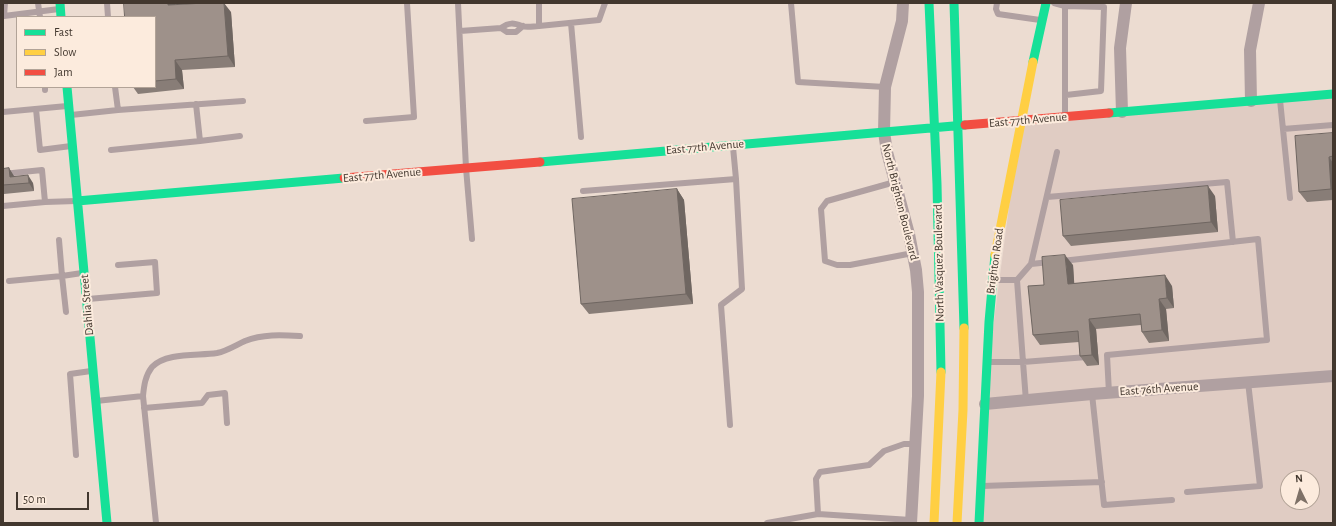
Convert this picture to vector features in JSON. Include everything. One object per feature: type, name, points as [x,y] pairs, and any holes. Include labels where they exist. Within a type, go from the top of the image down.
[{"type":"main road","name":"North Vasquez Boulevard","points":[[929,3],[941,365],[934,523]]},
{"type":"main road","name":"North Vasquez Boulevard","points":[[954,3],[964,336],[963,410],[957,523]]},
{"type":"main road","name":"Brighton Road","points":[[979,523],[987,362],[996,242],[1020,120],[1046,3]]},
{"type":"main road","name":"Dahlia Street","points":[[67,88],[107,523]]},
{"type":"main road","name":"East 77th Avenue","points":[[77,201],[1333,94]]},
{"type":"street","name":"North Brighton Boulevard","points":[[903,3],[902,22],[885,87],[884,132],[887,152],[913,253],[918,309],[918,396],[911,521]]},
{"type":"street","points":[[1122,112],[1120,48],[1126,3]]},
{"type":"street","points":[[1251,101],[1250,50],[1259,3]]},
{"type":"street","name":"East 76th Avenue","points":[[985,404],[1092,394],[1333,376]]},
{"type":"lane","points":[[5,3],[4,16],[40,15],[60,10]]},
{"type":"lane","points":[[38,3],[40,15]]},
{"type":"lane","points":[[107,3],[108,16]]},
{"type":"lane","points":[[366,121],[414,118],[407,3]]},
{"type":"lane","points":[[458,3],[466,168],[472,239]]},
{"type":"lane","points":[[539,3],[539,26]]},
{"type":"lane","points":[[460,31],[501,28],[508,32],[516,32],[523,26],[539,26],[599,20],[605,3]]},
{"type":"lane","points":[[791,3],[798,82],[885,87]]},
{"type":"lane","points":[[997,3],[996,10],[998,14],[1042,20]]},
{"type":"lane","points":[[1054,3],[1066,6],[1105,5],[1101,91],[1066,95]]},
{"type":"lane","points":[[1066,6],[1066,117]]},
{"type":"lane","points":[[571,23],[581,137]]},
{"type":"lane","points":[[116,88],[118,110]]},
{"type":"lane","points":[[1280,98],[1290,198]]},
{"type":"lane","points":[[69,115],[243,101]]},
{"type":"lane","points":[[196,104],[200,141]]},
{"type":"lane","points":[[3,112],[68,105]]},
{"type":"lane","points":[[36,109],[40,150],[72,146]]},
{"type":"lane","points":[[1283,129],[1333,125]]},
{"type":"lane","points":[[111,150],[240,136]]},
{"type":"lane","points":[[730,425],[721,305],[742,289],[733,145]]},
{"type":"lane","points":[[1026,400],[1017,280],[1031,264],[1057,152]]},
{"type":"lane","points":[[3,174],[42,170],[45,202]]},
{"type":"lane","points":[[583,191],[736,179]]},
{"type":"lane","points":[[895,182],[827,201],[821,209],[825,261],[837,265],[850,264],[913,253]]},
{"type":"lane","points":[[1047,197],[1227,182],[1232,242]]},
{"type":"lane","points":[[3,206],[77,201]]},
{"type":"lane","points":[[1031,264],[1258,239],[1267,340],[1098,356]]},
{"type":"lane","points":[[59,240],[66,312]]},
{"type":"lane","points":[[86,299],[157,293],[155,262],[118,265]]},
{"type":"lane","points":[[9,282],[84,273]]},
{"type":"lane","points":[[992,280],[1017,280]]},
{"type":"lane","points":[[156,523],[143,396],[145,378],[152,367],[173,357],[218,352],[256,338],[282,335],[300,336]]},
{"type":"lane","points":[[1107,355],[1109,393]]},
{"type":"lane","points":[[987,362],[1023,362],[1087,357]]},
{"type":"lane","points":[[76,455],[70,374],[93,371]]},
{"type":"lane","points":[[1187,492],[1260,486],[1248,382]]},
{"type":"lane","points":[[144,408],[202,403],[208,395],[225,393],[227,423]]},
{"type":"lane","points":[[1092,394],[1104,505],[1172,500]]},
{"type":"lane","points":[[96,401],[143,396]]},
{"type":"lane","points":[[818,514],[816,479],[820,472],[869,465],[884,451],[904,444],[916,444]]},
{"type":"lane","points":[[981,486],[1102,482]]},
{"type":"lane","points":[[767,523],[818,514],[911,521]]},
{"type":"shaded area","points":[[1333,93],[1333,523],[979,523],[986,381],[1020,124]]},
{"type":"building","points":[[124,3],[168,3],[168,5],[224,3],[228,56],[175,60],[176,79],[156,81],[156,16],[125,16]]},
{"type":"building","points":[[1333,133],[1333,156],[1329,157],[1331,189],[1299,192],[1295,136]]},
{"type":"building","points":[[9,168],[10,177],[28,175],[29,183],[3,185],[3,169]]},
{"type":"building","points":[[1208,186],[1211,222],[1063,236],[1060,200]]},
{"type":"building","points":[[677,189],[686,294],[581,304],[572,199]]},
{"type":"building","points":[[1065,255],[1068,284],[1165,275],[1167,298],[1159,299],[1162,330],[1142,332],[1140,314],[1089,319],[1092,355],[1080,356],[1078,331],[1033,335],[1028,286],[1044,285],[1042,257]]},
{"type":"traffic: fast","points":[[60,3],[61,16]]},
{"type":"traffic: fast","points":[[929,3],[937,184],[941,372]]},
{"type":"traffic: fast","points":[[954,3],[964,328]]},
{"type":"traffic: fast","points":[[1033,62],[1046,3]]},
{"type":"traffic: fast","points":[[67,88],[107,523]]},
{"type":"traffic: fast","points":[[1109,113],[1333,94]]},
{"type":"traffic: fast","points":[[540,162],[965,125]]},
{"type":"traffic: fast","points":[[77,201],[344,178]]},
{"type":"traffic: fast","points":[[979,523],[989,322],[995,255]]},
{"type":"traffic: slow","points":[[995,255],[1033,62]]},
{"type":"traffic: slow","points":[[957,523],[963,410],[964,328]]},
{"type":"traffic: slow","points":[[934,523],[941,372]]},
{"type":"traffic: jam","points":[[965,125],[1109,113]]},
{"type":"traffic: jam","points":[[344,178],[540,162]]}]
